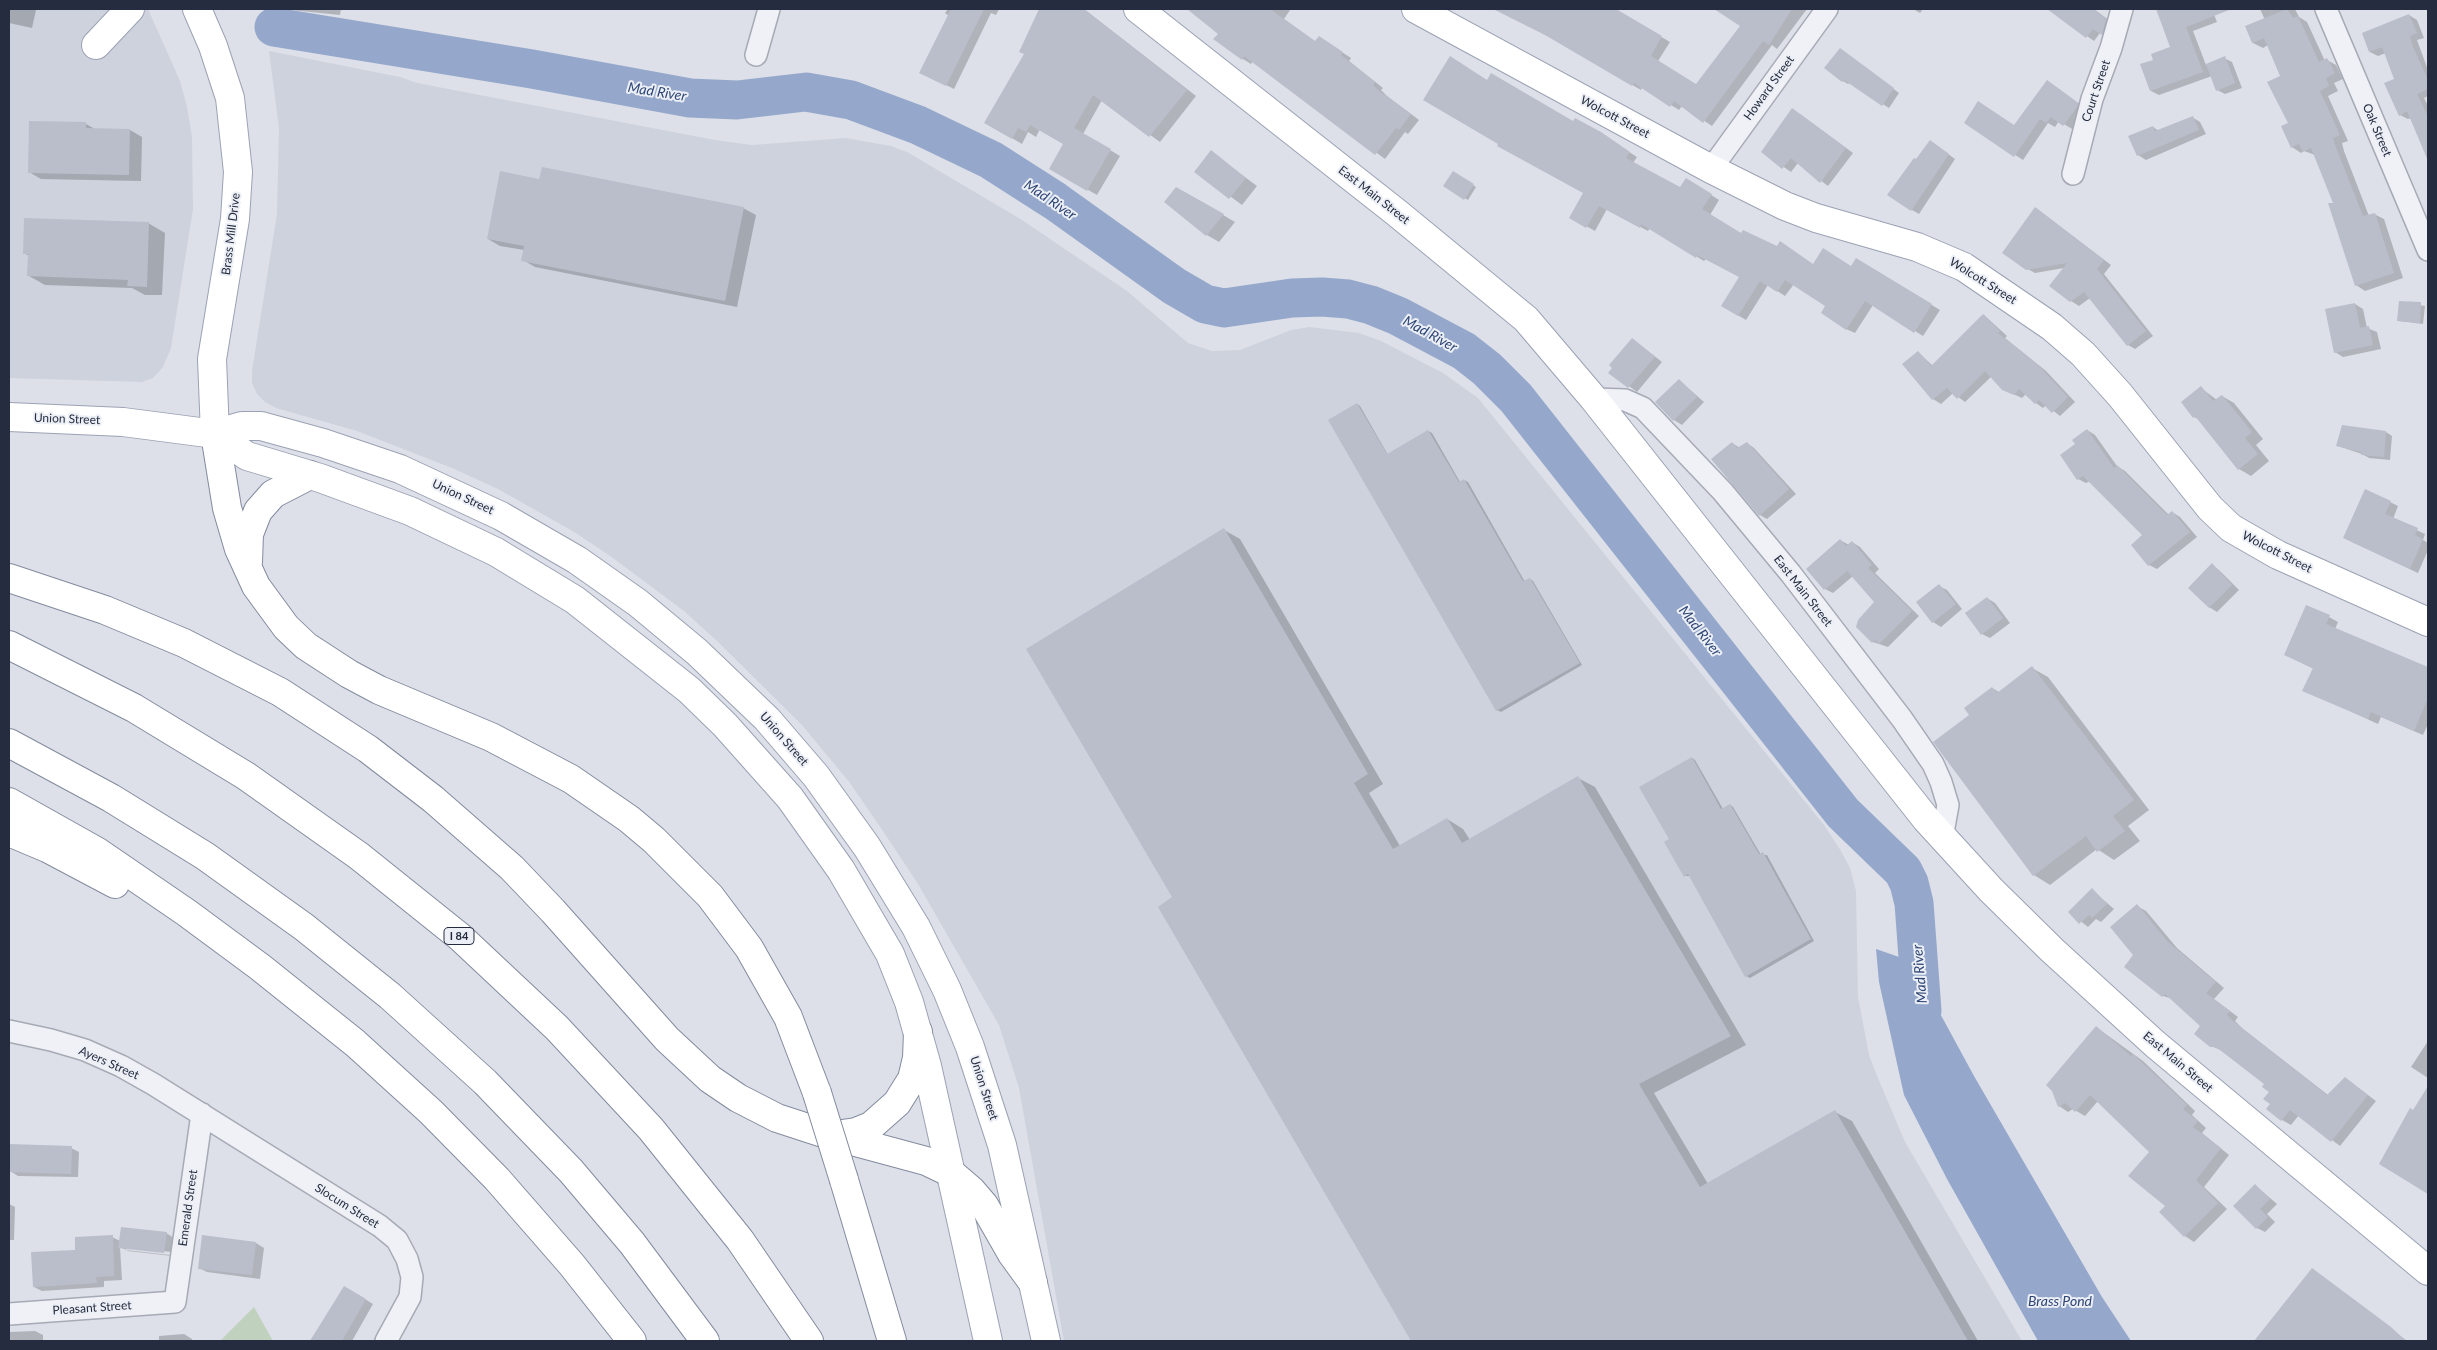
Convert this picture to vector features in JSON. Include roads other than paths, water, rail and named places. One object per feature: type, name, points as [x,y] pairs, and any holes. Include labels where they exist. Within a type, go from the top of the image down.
[{"type":"main road","points":[[96,45],[130,9]]},
{"type":"main road","name":"Brass Mill Drive","points":[[197,9],[214,46],[230,98],[238,172],[235,219],[212,359],[215,434],[227,508],[234,535],[250,574],[278,618],[321,658],[379,690],[491,737],[541,762],[602,799],[654,840],[710,896],[748,948],[788,1017],[817,1093],[892,1341]]},
{"type":"main road","name":"East Main Street","points":[[1138,9],[1514,307],[1549,344],[1594,399],[1942,838],[2019,919],[2102,997],[2257,1130],[2428,1271]]},
{"type":"main road","name":"Wolcott Street","points":[[1416,9],[1785,206],[1816,218],[1933,252],[1984,279],[2052,327],[2083,354],[2120,395],[2210,508],[2231,528],[2278,555],[2428,622]]},
{"type":"main road","name":"Union Street","points":[[9,417],[123,422],[215,434],[250,426],[282,431],[376,460],[445,488],[518,525],[584,565],[638,603],[697,652],[767,719],[816,776],[868,847],[916,927],[953,1004],[981,1078],[1002,1145],[1046,1341]]},
{"type":"main road","name":"Union Street","points":[[215,434],[247,456],[310,475],[410,511],[496,552],[575,600],[674,677],[725,725],[762,765],[790,798],[842,870],[890,954],[918,1032],[988,1341]]},
{"type":"main road","points":[[250,574],[248,540],[258,511],[273,494],[310,475]]},
{"type":"main road","points":[[9,578],[105,610],[184,643],[280,692],[335,727],[434,799],[512,868],[554,911],[660,1032],[696,1067],[723,1089],[777,1118],[826,1134],[926,1161],[951,1173],[972,1191],[984,1205],[1012,1254],[1033,1283]]},
{"type":"main road","name":"I 84","points":[[9,645],[127,704],[246,776],[359,856],[460,937],[557,1028],[651,1129],[740,1240],[809,1341]]},
{"type":"main road","points":[[674,677],[697,652]]},
{"type":"main road","points":[[9,743],[111,798],[204,856],[304,927],[390,996],[485,1082],[571,1171],[632,1243],[705,1341]]},
{"type":"main road","points":[[9,802],[75,839],[128,872],[220,937],[292,992],[401,1084],[460,1140],[572,1265],[632,1341]]},
{"type":"main road","points":[[9,832],[47,848],[104,877],[244,969],[292,992]]},
{"type":"main road","points":[[826,1134],[840,1136],[863,1129],[878,1121],[893,1107],[912,1079],[917,1058],[918,1032]]},
{"type":"street","points":[[756,55],[769,9]]},
{"type":"street","name":"Howard Street","points":[[1711,168],[1827,9]]},
{"type":"street","name":"Court Street","points":[[2073,174],[2092,99],[2111,48],[2122,9]]},
{"type":"street","name":"Oak Street","points":[[2326,9],[2428,250]]},
{"type":"street","name":"East Main Street","points":[[1594,399],[1625,400],[1643,408],[1723,492],[1791,574],[1902,719],[1933,764],[1948,805],[1942,838]]},
{"type":"street","name":"Ayers Street","points":[[9,1031],[52,1040],[84,1050],[153,1084],[202,1114]]},
{"type":"street","name":"Emerald Street","points":[[175,1302],[202,1114]]},
{"type":"street","name":"Slocum Street","points":[[202,1114],[380,1226],[397,1240],[407,1259],[412,1277],[410,1297],[386,1341]]},
{"type":"street","name":"Pleasant Street","points":[[9,1314],[175,1302]]},
{"type":"water","name":"Brass Pond","points":[[1876,949],[1902,958],[1925,957],[1930,995],[1974,1076],[2102,1297],[2131,1341],[2038,1341],[1947,1179],[1904,1095],[1879,982]]},
{"type":"waterway","name":"Mad River","points":[[274,27],[532,69],[690,98],[737,100],[806,92],[851,100],[918,125],[991,160],[1055,201],[1174,286],[1205,304],[1224,308],[1292,298],[1322,297],[1348,299],[1371,305],[1398,316],[1464,351],[1487,369],[1516,398],[1843,813],[1903,871],[1909,883],[1914,903],[1922,1011]]}]
